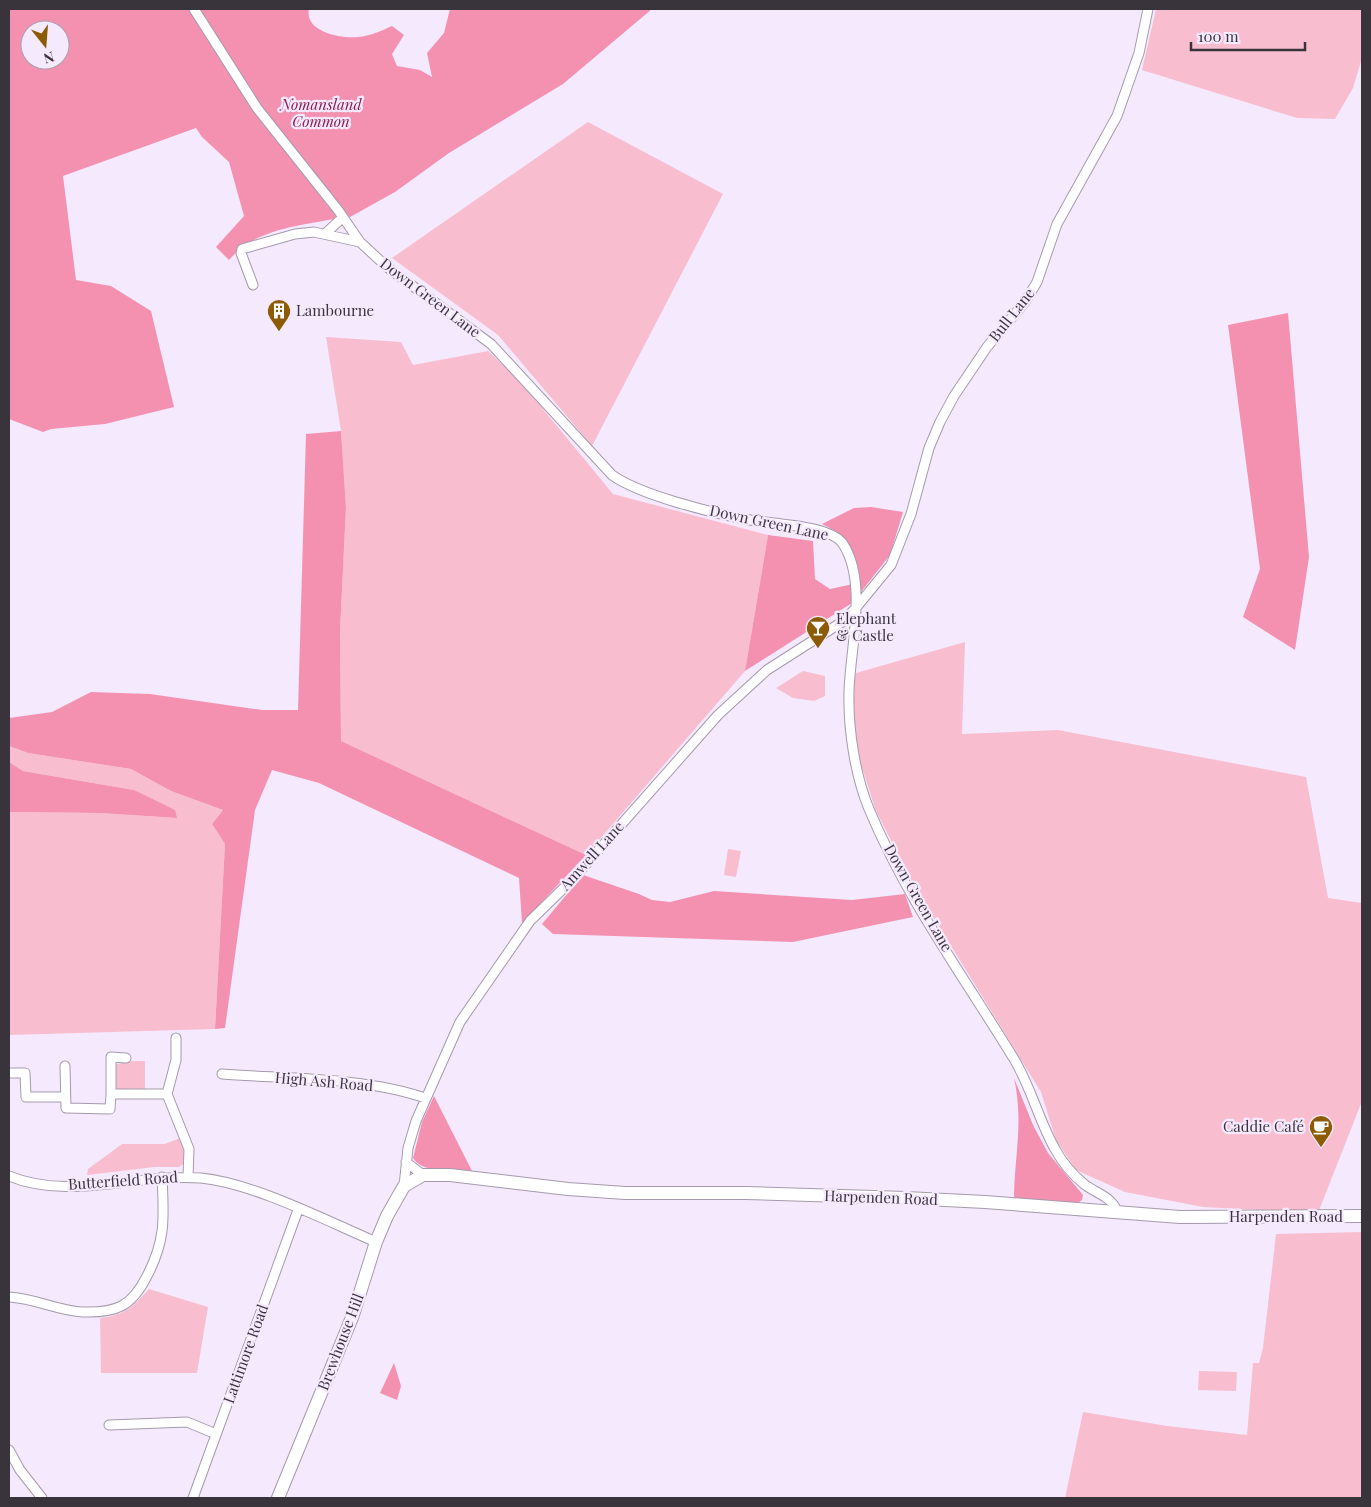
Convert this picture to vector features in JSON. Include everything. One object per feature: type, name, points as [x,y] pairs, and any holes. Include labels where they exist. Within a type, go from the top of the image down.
[{"type":"street","name":"Down Green Lane","points":[[194,9],[257,108],[343,217],[360,242],[387,267],[491,344],[594,458],[612,475],[624,484],[744,520],[824,532],[842,543],[850,560],[855,581],[849,693],[857,774],[869,810],[910,892],[1016,1062],[1056,1151],[1083,1184],[1111,1201],[1117,1212]]},
{"type":"street","name":"Bull Lane","points":[[855,609],[891,565],[911,514],[929,448],[949,405],[987,347],[1025,302],[1037,282],[1057,224],[1118,116],[1139,53],[1148,9]]},
{"type":"street","points":[[325,234],[343,217]]},
{"type":"street","points":[[253,285],[241,254],[242,249],[295,234],[314,232],[360,242]]},
{"type":"street","name":"Amwell Lane","points":[[404,1186],[408,1148],[425,1098],[460,1022],[530,921],[574,878],[718,714],[767,670],[842,622],[855,609]]},
{"type":"street","points":[[176,1038],[176,1060],[168,1094],[190,1149],[188,1177]]},
{"type":"street","points":[[65,1066],[66,1108],[110,1109],[111,1057],[126,1058]]},
{"type":"street","points":[[9,1073],[25,1073],[26,1097],[65,1097]]},
{"type":"street","name":"High Ash Road","points":[[222,1074],[369,1085],[406,1092],[425,1098]]},
{"type":"street","points":[[111,1094],[168,1094]]},
{"type":"street","points":[[404,1186],[423,1175],[406,1162]]},
{"type":"street","name":"Harpenden Road","points":[[423,1175],[450,1175],[568,1190],[625,1193],[827,1196],[985,1202],[1180,1217],[1362,1216]]},
{"type":"street","name":"Butterfield Road","points":[[9,1176],[30,1183],[56,1186],[162,1177],[188,1177],[223,1183],[263,1195],[376,1242]]},
{"type":"street","points":[[9,1297],[81,1312],[105,1312],[127,1304],[142,1286],[158,1256],[164,1215],[162,1177]]},
{"type":"street","name":"Brewhouse Hill","points":[[278,1498],[350,1323],[376,1242],[404,1186]]},
{"type":"street","name":"Lattimore Road","points":[[193,1498],[298,1210]]},
{"type":"street","points":[[109,1425],[187,1422],[216,1434]]},
{"type":"street","points":[[9,1450],[39,1497]]},
{"type":"shaded area","points":[[1156,9],[1362,9],[1362,58],[1353,88],[1335,119],[1297,118],[1142,70]]},
{"type":"shaded area","points":[[588,122],[723,194],[592,446],[498,335],[392,258]]},
{"type":"shaded area","points":[[326,337],[401,342],[413,365],[488,351],[519,380],[613,494],[768,535],[745,671],[586,855],[341,741],[340,631],[346,507],[341,431]]},
{"type":"shaded area","points":[[965,642],[962,734],[1058,730],[1306,777],[1328,898],[1362,903],[1362,1101],[1318,1213],[1203,1207],[1125,1192],[1076,1170],[1056,1140],[1041,1092],[916,889],[876,811],[855,746],[852,695],[856,673]]},
{"type":"shaded area","points":[[803,671],[825,676],[825,696],[814,701],[793,698],[776,688]]},
{"type":"shaded area","points":[[9,746],[28,753],[131,769],[171,791],[223,810],[212,824],[225,844],[215,1029],[9,1035],[9,812],[100,813],[177,818],[134,790],[23,771],[9,762]]},
{"type":"shaded area","points":[[728,849],[741,851],[736,877],[724,875]]},
{"type":"shaded area","points":[[131,1061],[145,1061],[145,1091],[115,1091],[114,1065]]},
{"type":"shaded area","points":[[180,1138],[184,1151],[183,1164],[179,1167],[155,1167],[87,1175],[88,1169],[122,1144],[165,1144]]},
{"type":"shaded area","points":[[1362,1232],[1362,1498],[1065,1498],[1083,1412],[1167,1426],[1247,1435],[1253,1363],[1259,1363],[1263,1348],[1276,1234]]},
{"type":"shaded area","points":[[149,1289],[208,1307],[197,1373],[101,1373],[100,1318],[115,1315],[128,1309]]},
{"type":"shaded area","points":[[1199,1371],[1237,1372],[1236,1391],[1198,1390]]},
{"type":"green space","points":[[9,9],[191,9],[339,218],[294,226],[265,235],[240,249],[229,260],[216,247],[244,216],[229,162],[202,137],[196,128],[63,176],[76,280],[111,286],[151,311],[174,407],[105,424],[51,429],[43,432],[9,419]]},
{"type":"green space","name":"Nomansland Common","points":[[199,9],[309,9],[309,17],[312,23],[325,32],[342,37],[367,36],[392,26],[404,35],[392,54],[397,66],[420,70],[432,77],[427,53],[444,33],[450,9],[652,9],[563,84],[449,153],[395,192],[350,217],[344,215],[250,91]]},
{"type":"green space","points":[[1288,313],[1309,557],[1295,650],[1243,617],[1260,569],[1228,325]]},
{"type":"green space","points":[[341,431],[346,507],[340,631],[341,741],[586,855],[522,923],[519,878],[319,783],[272,770],[255,810],[225,1028],[215,1029],[225,844],[212,824],[223,810],[171,791],[131,769],[28,753],[9,746],[9,718],[52,712],[91,692],[150,694],[262,710],[298,710],[306,434]]},
{"type":"green space","points":[[871,507],[903,512],[890,555],[861,592],[855,561],[847,543],[841,536],[822,524],[854,508]]},
{"type":"green space","points":[[768,535],[813,541],[815,579],[830,589],[853,584],[852,603],[745,671]]},
{"type":"green space","points":[[9,762],[23,771],[134,790],[175,810],[177,818],[100,813],[9,812]]},
{"type":"green space","points":[[583,875],[652,900],[670,902],[714,891],[852,900],[905,894],[913,917],[793,942],[553,934],[542,924]]},
{"type":"green space","points":[[1014,1078],[1033,1125],[1048,1153],[1083,1195],[1082,1200],[1075,1205],[1014,1201],[1018,1110]]},
{"type":"green space","points":[[434,1096],[472,1171],[432,1169],[424,1167],[413,1158],[422,1122]]},
{"type":"green space","points":[[394,1363],[401,1386],[397,1400],[380,1393]]},
{"type":"place","name":"Lambourne","points":[[279,332]]},
{"type":"place","name":"Elephant & Castle","points":[[818,649]]},
{"type":"place","name":"Caddie Café","points":[[1321,1148]]}]
